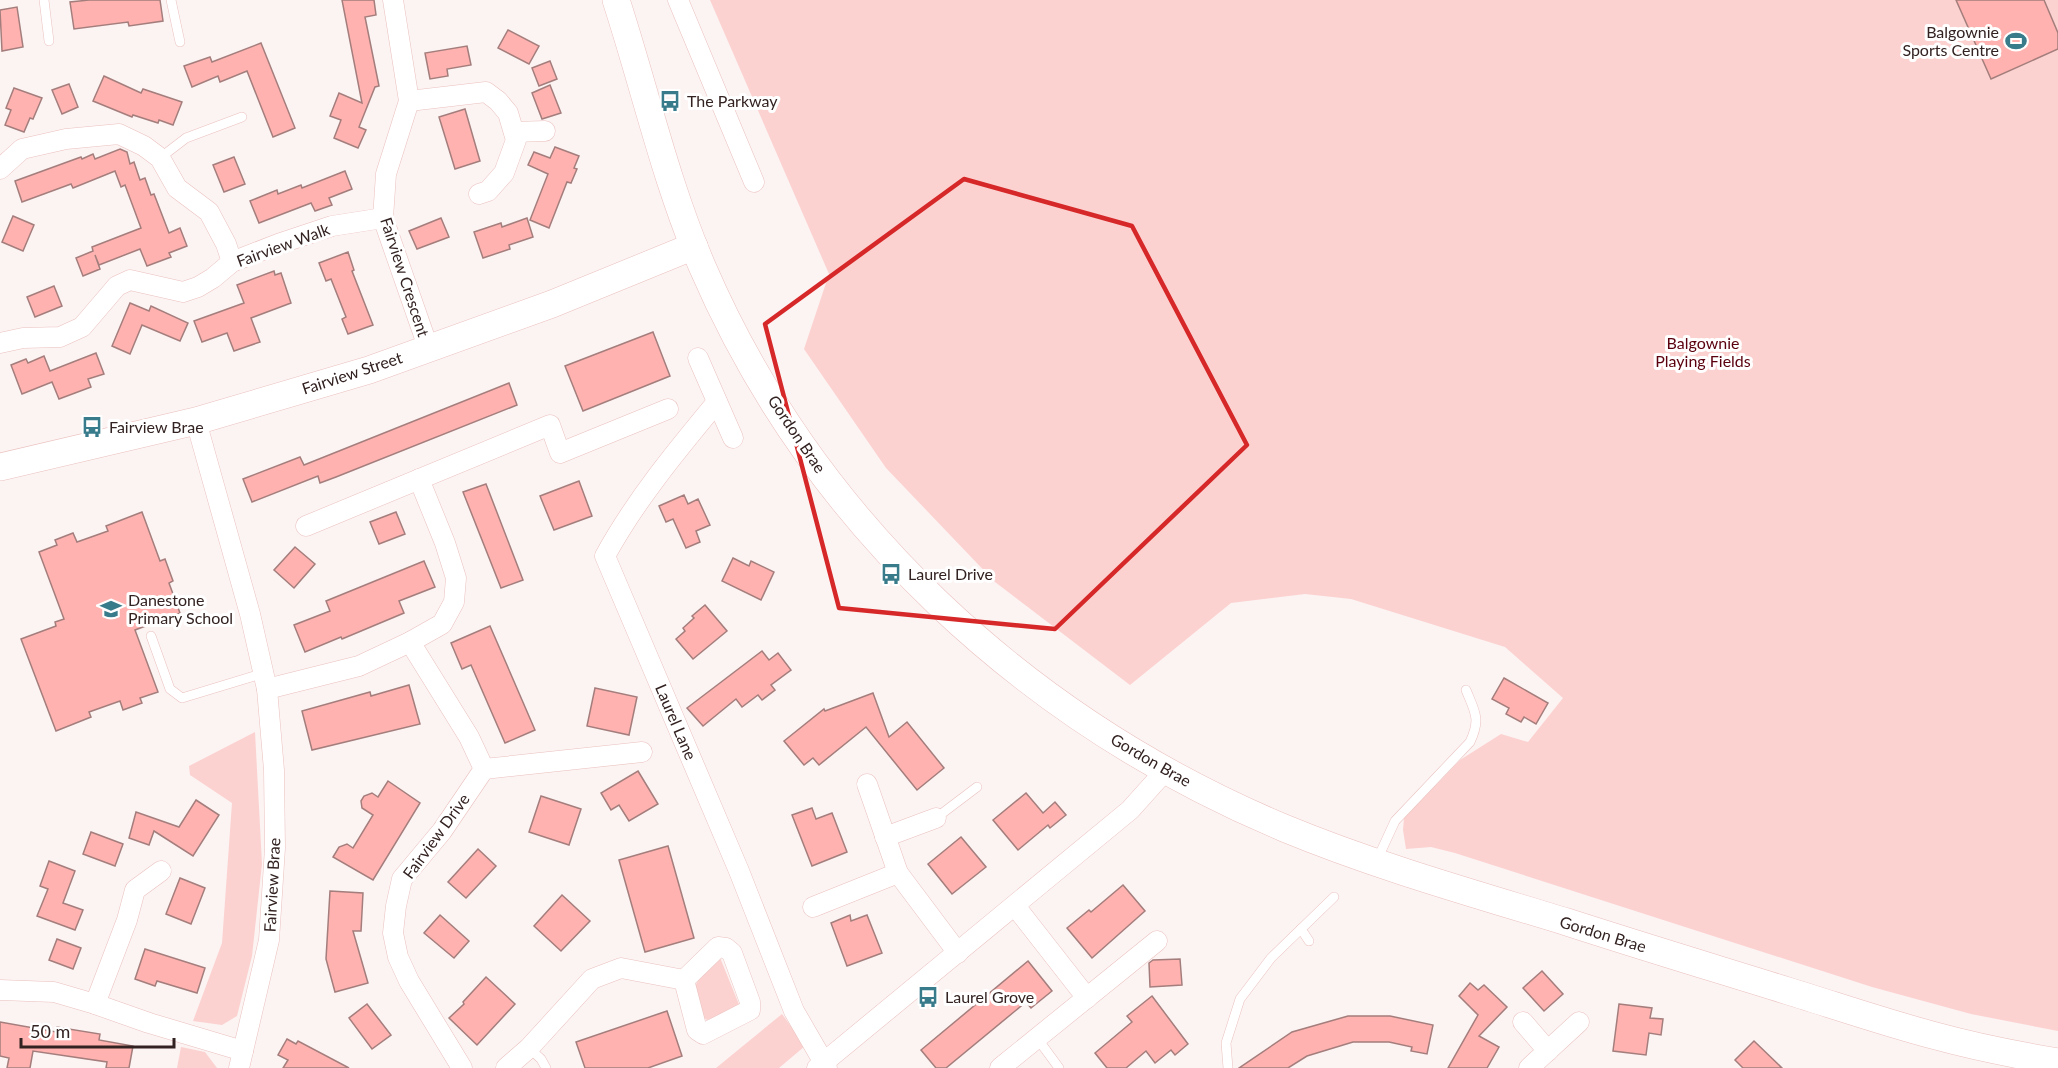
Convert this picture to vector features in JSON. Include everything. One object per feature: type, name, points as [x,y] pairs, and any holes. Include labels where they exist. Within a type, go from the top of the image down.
[{"type":"main road","name":"Gordon Brae","points":[[616,0],[654,127],[694,246],[729,322],[778,407],[849,508],[880,544],[931,597],[1030,683],[1165,771],[1283,827],[1376,862],[1936,1036],[2058,1062]]},
{"type":"main road","name":"Fairview Street","points":[[0,467],[196,421],[369,369],[552,304],[694,246]]},
{"type":"street","name":"Fairview Crescent","points":[[393,0],[409,101],[386,174],[383,218],[428,348]]},
{"type":"street","points":[[678,0],[754,182]]},
{"type":"street","points":[[409,101],[486,92],[508,113],[516,140],[504,173],[488,191],[479,194]]},
{"type":"street","points":[[514,132],[545,131]]},
{"type":"street","points":[[0,169],[22,149],[66,139],[118,134],[144,146],[160,158],[177,188],[209,212],[226,244],[232,262]]},
{"type":"street","name":"Fairview Walk","points":[[0,343],[23,338],[60,337],[82,327],[117,286],[130,280],[183,292],[198,287],[213,278],[232,262],[278,244],[332,226],[383,218]]},
{"type":"street","points":[[698,358],[733,438]]},
{"type":"street","name":"Laurel Lane","points":[[717,402],[618,532],[605,556],[739,871],[794,1011],[822,1066]]},
{"type":"street","points":[[306,526],[550,425],[560,453],[668,409]]},
{"type":"street","name":"Fairview Brae","points":[[196,421],[250,614],[266,681],[274,770],[275,860],[269,940],[241,1059]]},
{"type":"street","points":[[266,681],[359,666],[442,624],[454,602],[456,578],[445,543],[419,479]]},
{"type":"street","points":[[410,642],[470,737],[483,769],[642,753]]},
{"type":"street","name":"Fairview Drive","points":[[462,1068],[409,981],[398,957],[393,933],[402,879],[442,831],[483,769]]},
{"type":"street","points":[[822,1066],[1130,810],[1165,771]]},
{"type":"street","points":[[867,784],[898,873],[958,953]]},
{"type":"street","points":[[885,837],[936,818]]},
{"type":"street","points":[[95,1004],[127,920],[135,890],[161,871]]},
{"type":"street","points":[[813,907],[898,873]]},
{"type":"street","points":[[1015,906],[1087,998]]},
{"type":"street","points":[[1000,1068],[1157,940]]},
{"type":"street","points":[[507,1068],[530,1048],[592,979],[621,968],[684,980]]},
{"type":"street","points":[[0,990],[54,993],[95,1004],[241,1059]]},
{"type":"street","points":[[1523,1022],[1548,1051]]},
{"type":"street","points":[[1529,1068],[1579,1022]]},
{"type":"lane","points":[[44,0],[49,42]]},
{"type":"lane","points":[[171,0],[180,42]]},
{"type":"lane","points":[[160,158],[186,138],[242,117]]},
{"type":"lane","points":[[151,636],[170,689],[182,698],[266,681]]},
{"type":"lane","points":[[1376,862],[1395,820],[1470,742],[1478,720],[1466,690]]},
{"type":"lane","points":[[936,818],[976,787]]},
{"type":"lane","points":[[1228,1068],[1226,1043],[1240,999],[1272,958],[1334,897]]},
{"type":"lane","points":[[1301,929],[1309,941]]},
{"type":"lane","points":[[1037,1038],[1059,1068]]},
{"type":"lane","points":[[530,1048],[546,1068]]},
{"type":"highlighted area","points":[[964,179],[1132,226],[1247,445],[1055,629],[839,608],[765,324]]},
{"type":"green space","name":"Balgownie Playing Fields","points":[[710,0],[2058,0],[2058,1031],[1971,1014],[1872,987],[1455,853],[1431,847],[1406,849],[1404,818],[1460,760],[1501,734],[1528,742],[1563,698],[1505,647],[1351,599],[1305,594],[1231,603],[1130,685],[995,582],[886,468],[804,349],[829,274]]},
{"type":"green space","points":[[255,732],[262,864],[252,956],[237,1016],[222,1025],[193,1021],[222,943],[232,803],[190,775],[189,766]]},
{"type":"green space","points":[[719,955],[740,1007],[707,1020],[700,1015],[695,986],[704,970]]},
{"type":"green space","points":[[782,1014],[805,1046],[779,1068],[716,1068]]},
{"type":"green space","points":[[181,1047],[205,1052],[217,1068],[177,1068]]},
{"type":"building","points":[[160,0],[163,21],[129,26],[128,22],[74,29],[70,2]]},
{"type":"building","points":[[342,0],[374,0],[376,15],[365,17],[379,86],[375,87],[359,127],[366,130],[358,148],[334,138],[341,120],[330,116],[339,93],[362,103]]},
{"type":"building","name":"Balgownie Sports Centre","points":[[1956,0],[2044,0],[2058,33],[2058,49],[1991,79]]},
{"type":"building","points":[[17,7],[23,47],[2,51],[0,10]]},
{"type":"building","points":[[508,30],[539,46],[529,64],[498,48]]},
{"type":"building","points":[[261,43],[295,128],[273,137],[247,71],[220,82],[218,76],[192,87],[184,66],[210,57],[212,62]]},
{"type":"building","points":[[467,46],[471,65],[447,69],[448,76],[430,79],[425,53]]},
{"type":"building","points":[[550,61],[557,79],[539,86],[532,68]]},
{"type":"building","points":[[104,76],[141,93],[143,89],[182,102],[173,125],[159,120],[158,123],[133,115],[132,117],[93,101]]},
{"type":"building","points":[[69,84],[78,107],[62,114],[52,90]]},
{"type":"building","points":[[550,85],[561,113],[542,119],[532,93]]},
{"type":"building","points":[[14,88],[42,98],[33,119],[30,118],[24,132],[5,125],[11,110],[6,108]]},
{"type":"building","points":[[465,109],[480,161],[455,169],[439,117]]},
{"type":"building","points":[[555,147],[579,156],[574,168],[577,169],[571,183],[567,182],[549,228],[530,220],[548,174],[528,165],[534,152],[550,158]]},
{"type":"building","points":[[120,149],[127,152],[130,164],[134,162],[140,180],[145,178],[151,195],[154,194],[169,233],[180,228],[187,246],[169,253],[171,257],[147,266],[140,249],[99,265],[95,255],[100,269],[83,276],[76,258],[93,251],[92,247],[141,228],[125,185],[121,187],[115,171],[73,188],[71,184],[22,202],[15,181],[81,157],[82,159],[93,154],[95,159]]},
{"type":"building","points":[[234,157],[245,184],[224,192],[213,165]]},
{"type":"building","points":[[345,171],[352,189],[329,198],[332,205],[315,211],[311,203],[259,223],[250,201],[277,190],[278,194],[301,185],[302,188]]},
{"type":"building","points":[[13,216],[34,225],[23,251],[2,242]]},
{"type":"building","points":[[441,218],[449,237],[417,249],[409,231]]},
{"type":"building","points":[[527,218],[533,237],[509,245],[510,249],[483,258],[474,232],[501,223],[502,227]]},
{"type":"building","points":[[348,252],[354,270],[352,271],[373,325],[348,334],[342,319],[346,317],[331,279],[326,281],[319,263]]},
{"type":"building","points":[[274,271],[275,275],[281,273],[291,303],[251,318],[260,342],[234,351],[227,333],[202,342],[194,321],[244,303],[237,285]]},
{"type":"building","points":[[54,286],[62,306],[35,317],[27,297]]},
{"type":"building","points":[[130,303],[149,311],[151,306],[188,323],[180,341],[142,325],[130,354],[112,346]]},
{"type":"building","points":[[653,332],[670,376],[583,411],[565,366]]},
{"type":"building","points":[[96,353],[104,374],[88,379],[91,387],[59,399],[52,382],[22,394],[11,365],[26,359],[28,363],[44,356],[50,371]]},
{"type":"building","points":[[509,383],[517,405],[320,483],[318,476],[252,502],[243,479],[300,457],[304,465]]},
{"type":"building","points":[[579,481],[592,516],[554,530],[540,496]]},
{"type":"building","points":[[486,484],[523,580],[501,588],[463,492]]},
{"type":"building","points":[[684,495],[688,504],[698,499],[710,525],[696,531],[700,542],[686,548],[673,519],[666,522],[659,506]]},
{"type":"building","points":[[142,512],[160,561],[165,559],[173,581],[169,583],[180,613],[135,630],[158,692],[140,698],[142,703],[123,710],[120,701],[89,712],[91,717],[56,731],[21,639],[56,626],[55,622],[64,619],[39,552],[57,545],[55,540],[73,533],[77,542],[108,531],[106,526]]},
{"type":"building","points":[[396,512],[405,534],[379,544],[370,522]]},
{"type":"building","points":[[295,547],[315,564],[294,588],[274,570]]},
{"type":"building","points":[[733,558],[749,566],[751,561],[774,572],[761,600],[722,581]]},
{"type":"building","points":[[424,561],[435,587],[399,601],[404,613],[305,652],[294,625],[330,611],[326,601]]},
{"type":"building","points":[[705,605],[727,631],[693,659],[676,639],[685,631],[683,628],[694,618],[692,616]]},
{"type":"building","points":[[490,626],[535,730],[505,743],[471,665],[462,669],[451,643]]},
{"type":"building","points":[[762,651],[769,660],[778,653],[791,670],[771,685],[775,690],[762,700],[758,695],[742,707],[736,699],[703,726],[687,708]]},
{"type":"building","points":[[1504,678],[1548,703],[1536,724],[1524,717],[1521,722],[1506,714],[1509,708],[1492,699]]},
{"type":"building","points":[[409,685],[420,724],[312,750],[302,711],[370,692],[371,696]]},
{"type":"building","points":[[595,688],[637,697],[629,735],[587,726]]},
{"type":"building","points":[[873,693],[889,737],[907,722],[944,768],[917,790],[866,727],[819,765],[813,758],[804,765],[784,741],[824,709],[825,711]]},
{"type":"building","points":[[638,771],[658,804],[629,821],[619,805],[611,810],[601,793]]},
{"type":"building","points":[[388,781],[420,803],[373,880],[333,857],[339,847],[347,844],[353,848],[373,815],[362,808],[361,801],[364,796],[372,793],[378,797]]},
{"type":"building","points":[[1026,793],[1043,813],[1055,802],[1066,815],[1050,828],[1048,825],[1018,850],[993,820]]},
{"type":"building","points":[[541,796],[581,809],[569,845],[529,832]]},
{"type":"building","points":[[196,800],[219,815],[193,856],[154,831],[149,845],[129,838],[136,812],[179,827]]},
{"type":"building","points":[[812,808],[816,819],[832,813],[847,852],[812,866],[792,815]]},
{"type":"building","points":[[91,832],[123,844],[115,866],[83,854]]},
{"type":"building","points":[[961,837],[986,867],[952,894],[928,864]]},
{"type":"building","points":[[668,846],[694,938],[645,952],[619,860]]},
{"type":"building","points":[[478,849],[496,866],[466,898],[448,882]]},
{"type":"building","points":[[49,861],[75,871],[63,903],[83,910],[75,930],[37,916],[48,889],[40,886]]},
{"type":"building","points":[[180,878],[205,888],[191,924],[166,914]]},
{"type":"building","points":[[1123,885],[1145,911],[1092,958],[1067,928],[1089,910],[1091,912]]},
{"type":"building","points":[[330,891],[363,893],[361,931],[353,931],[368,983],[335,992],[326,959]]},
{"type":"building","points":[[562,895],[590,921],[561,951],[534,926]]},
{"type":"building","points":[[440,915],[469,941],[454,958],[424,933]]},
{"type":"building","points":[[850,915],[851,921],[867,915],[882,953],[847,966],[831,923]]},
{"type":"building","points":[[57,939],[81,948],[73,969],[49,960]]},
{"type":"building","points":[[145,949],[205,968],[197,993],[157,981],[155,986],[135,979]]},
{"type":"building","points":[[1180,959],[1182,985],[1150,987],[1149,963],[1153,960]]},
{"type":"building","points":[[1028,961],[1052,991],[1031,1008],[1026,1002],[946,1068],[936,1068],[921,1050]]},
{"type":"building","points":[[1542,971],[1563,994],[1544,1011],[1523,988]]},
{"type":"building","points":[[486,977],[515,1004],[477,1045],[449,1018]]},
{"type":"building","points":[[1470,983],[1478,990],[1484,985],[1507,1007],[1479,1036],[1499,1047],[1487,1068],[1448,1068],[1478,1015],[1459,996]]},
{"type":"building","points":[[1152,996],[1188,1044],[1175,1055],[1171,1050],[1155,1063],[1146,1051],[1126,1068],[1107,1068],[1095,1053],[1132,1022],[1127,1016]]},
{"type":"building","points":[[367,1004],[391,1035],[372,1049],[349,1018]]},
{"type":"building","points":[[1619,1004],[1652,1008],[1650,1018],[1663,1019],[1661,1035],[1649,1033],[1646,1055],[1613,1051]]},
{"type":"building","points":[[667,1011],[682,1056],[648,1068],[585,1068],[576,1042]]},
{"type":"building","points":[[1348,1016],[1390,1016],[1433,1025],[1427,1054],[1411,1051],[1412,1047],[1389,1042],[1353,1042],[1307,1056],[1288,1068],[1239,1068],[1292,1032]]},
{"type":"building","points":[[0,1022],[56,1032],[57,1027],[100,1034],[99,1040],[133,1046],[129,1068],[106,1068],[107,1062],[33,1051],[30,1068],[7,1068],[9,1058],[0,1056]]},
{"type":"building","points":[[287,1039],[296,1044],[298,1041],[349,1068],[283,1068],[288,1060],[278,1055]]},
{"type":"building","points":[[1754,1041],[1782,1068],[1743,1068],[1735,1060]]},
{"type":"place","name":"Balgownie Sports Centre","points":[[2016,41]]},
{"type":"place","name":"The Parkway","points":[[670,101]]},
{"type":"place","name":"Fairview Brae","points":[[92,427]]},
{"type":"place","name":"Laurel Drive","points":[[891,574]]},
{"type":"place","name":"Danestone Primary School","points":[[111,609]]},
{"type":"place","name":"Laurel Grove","points":[[928,997]]}]
